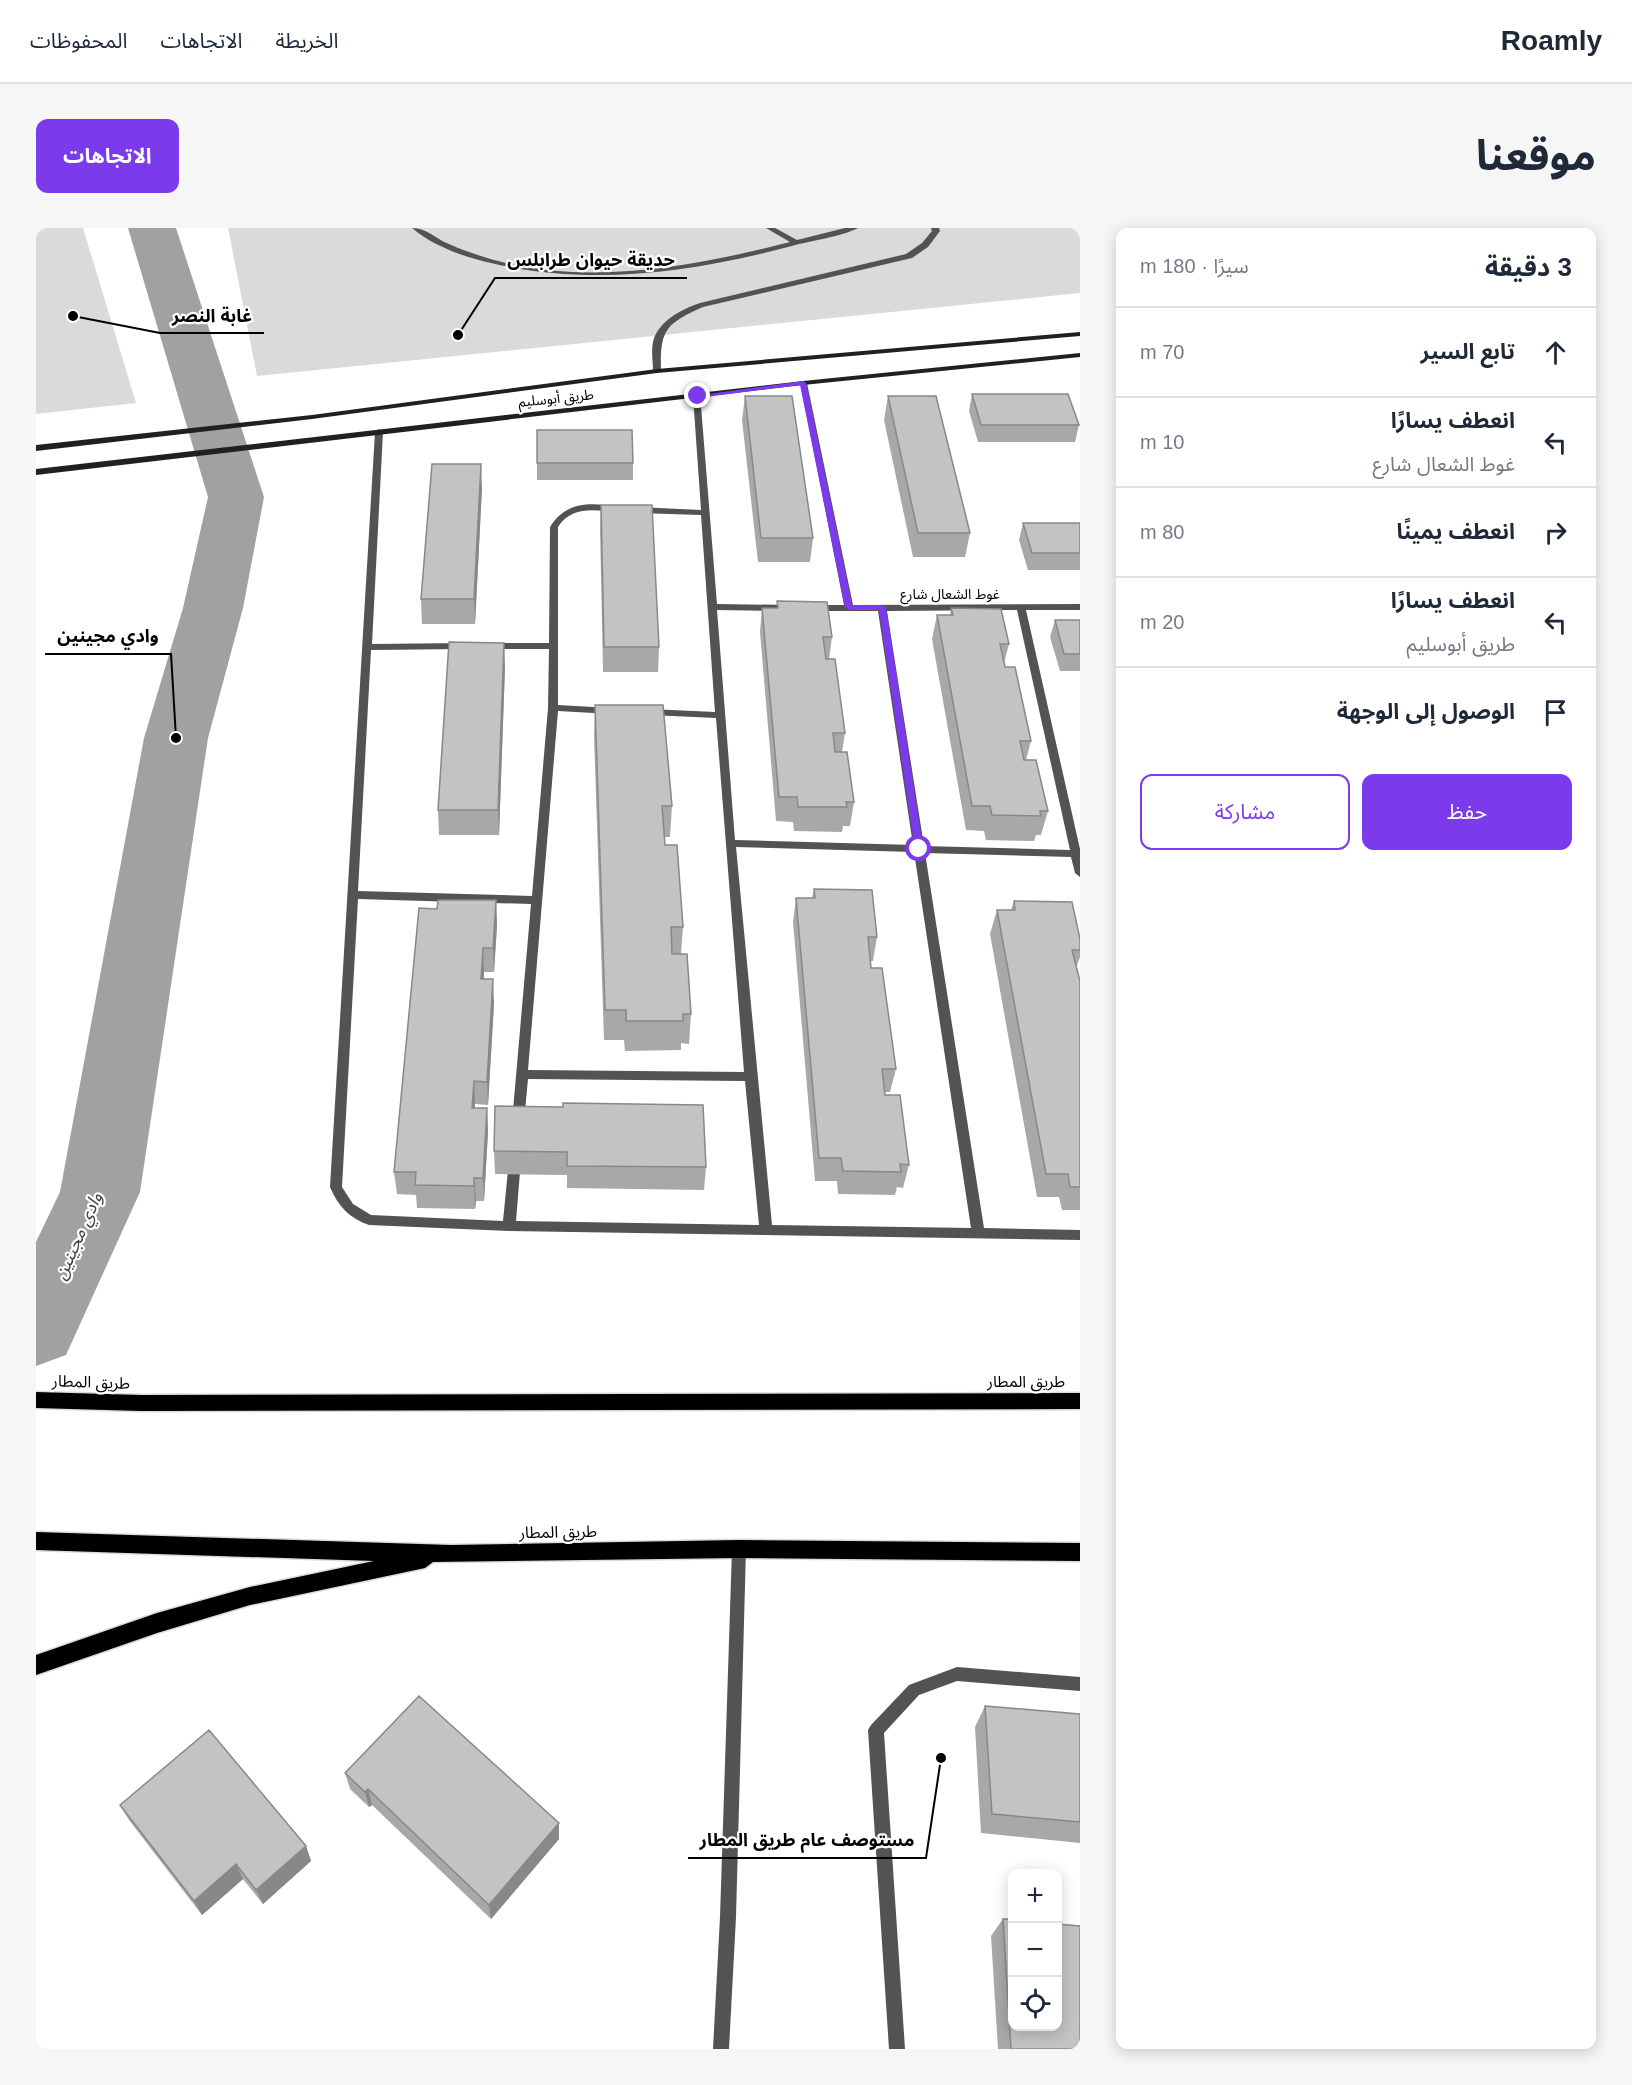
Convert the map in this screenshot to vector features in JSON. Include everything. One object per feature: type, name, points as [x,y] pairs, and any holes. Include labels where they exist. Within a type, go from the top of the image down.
[{"type":"highway","name":"طريق المطار","points":[[36,1400],[141,1403],[1080,1401]]},
{"type":"highway","name":"طريق المطار","points":[[45,1541],[451,1554],[739,1548],[1080,1552]]},
{"type":"highway","points":[[36,1665],[157,1623],[250,1596],[451,1554]]},
{"type":"main road","name":"طريق أبوسليم","points":[[36,448],[312,417],[657,371],[1080,334]]},
{"type":"main road","name":"طريق أبوسليم","points":[[36,472],[803,383],[1080,355]]},
{"type":"street","points":[[416,228],[431,239],[485,260],[541,272],[577,273],[695,266],[854,228]]},
{"type":"street","points":[[770,228],[795,242]]},
{"type":"street","points":[[657,371],[656,341],[661,331],[681,313],[700,306],[909,256],[926,245],[936,231],[935,228]]},
{"type":"street","points":[[803,383],[849,608]]},
{"type":"street","points":[[698,396],[749,1077],[766,1230]]},
{"type":"street","points":[[379,432],[336,1188],[341,1202],[369,1220],[509,1226],[1080,1235]]},
{"type":"street","points":[[509,1226],[553,708],[554,527],[559,516],[577,507],[706,513]]},
{"type":"street","name":"غوط الشعال شارع","points":[[713,607],[1080,608]]},
{"type":"street","points":[[882,607],[978,1233]]},
{"type":"street","points":[[1021,608],[1080,873]]},
{"type":"street","points":[[367,647],[553,646]]},
{"type":"street","points":[[553,708],[620,711]]},
{"type":"street","points":[[642,712],[721,715]]},
{"type":"street","points":[[730,843],[1076,854]]},
{"type":"street","points":[[353,895],[537,900]]},
{"type":"street","points":[[522,1074],[749,1077]]},
{"type":"street","points":[[721,2049],[728,1905],[739,1548]]},
{"type":"street","points":[[897,2049],[876,1730],[914,1690],[957,1674],[1080,1684]]},
{"type":"shaded area","points":[[36,228],[83,228],[136,403],[36,414]]},
{"type":"shaded area","points":[[228,228],[1080,228],[1080,293],[257,376]]},
{"type":"building","points":[[972,394],[1068,394],[1079,425],[981,425]]},
{"type":"building","points":[[745,396],[792,396],[813,538],[761,538]]},
{"type":"building","points":[[888,396],[936,396],[970,533],[918,533]]},
{"type":"building","points":[[537,430],[632,430],[633,463],[537,463]]},
{"type":"building","points":[[432,464],[481,464],[474,599],[421,599]]},
{"type":"building","points":[[601,505],[652,505],[659,647],[604,647]]},
{"type":"building","points":[[1023,523],[1080,523],[1080,553],[1032,553]]},
{"type":"building","points":[[777,601],[827,602],[832,637],[823,637],[826,659],[835,659],[845,733],[833,733],[835,752],[847,752],[854,802],[846,802],[847,807],[798,807],[797,797],[779,797],[762,608],[778,608]]},
{"type":"building","points":[[951,608],[1001,609],[1009,644],[1000,644],[1005,667],[1015,667],[1031,741],[1020,741],[1024,760],[1036,760],[1048,811],[1040,811],[1041,816],[992,815],[990,806],[972,806],[937,615],[953,615]]},
{"type":"building","points":[[1055,620],[1080,620],[1080,654],[1064,654]]},
{"type":"building","points":[[449,642],[504,643],[498,810],[438,810]]},
{"type":"building","points":[[595,705],[663,705],[672,806],[662,806],[665,845],[677,845],[683,927],[671,927],[672,954],[687,954],[691,1014],[683,1014],[683,1021],[626,1021],[626,1010],[605,1010]]},
{"type":"building","points":[[814,889],[872,890],[877,937],[868,937],[871,968],[882,968],[896,1069],[882,1069],[885,1095],[900,1095],[909,1165],[900,1164],[901,1172],[843,1171],[841,1158],[819,1158],[796,898],[815,898]]},
{"type":"building","points":[[438,900],[496,900],[493,948],[483,948],[481,979],[493,979],[487,1082],[474,1081],[472,1108],[487,1108],[483,1178],[474,1178],[474,1186],[415,1185],[416,1172],[394,1172],[419,908],[437,909]]},
{"type":"building","points":[[1014,901],[1072,902],[1080,939],[1080,950],[1072,950],[1080,981],[1080,1187],[1070,1187],[1068,1174],[1046,1174],[997,910],[1015,910]]},
{"type":"building","points":[[563,1103],[703,1105],[706,1167],[567,1166],[567,1152],[494,1151],[495,1106],[563,1107]]},
{"type":"building","points":[[419,1696],[559,1823],[489,1905],[368,1789],[365,1792],[345,1773]]},
{"type":"building","points":[[985,1706],[1080,1714],[1080,1822],[992,1814]]},
{"type":"building","points":[[209,1730],[306,1846],[256,1890],[236,1864],[194,1901],[120,1805]]},
{"type":"building","points":[[1003,1919],[1008,1919],[1008,2000]]},
{"type":"building","points":[[1062,1924],[1080,1926],[1080,2049],[1011,2049],[1010,2031],[1062,2031]]},
{"type":"waterway","name":"وادي مجينين","points":[[36,1330],[100,1192],[176,738],[213,608],[236,497],[152,228]]},
{"type":"place","name":"غابة النصر","points":[[73,316]]},
{"type":"place","name":"حديقة حيوان طرابلس","points":[[458,335]]},
{"type":"place","name":"وادي مجينين","points":[[176,738]]},
{"type":"place","name":"مستوصف عام طريق المطار","points":[[941,1758]]},
{"type":"route","points":[[698,396],[803,383],[849,608],[882,607],[919,849]]}]
